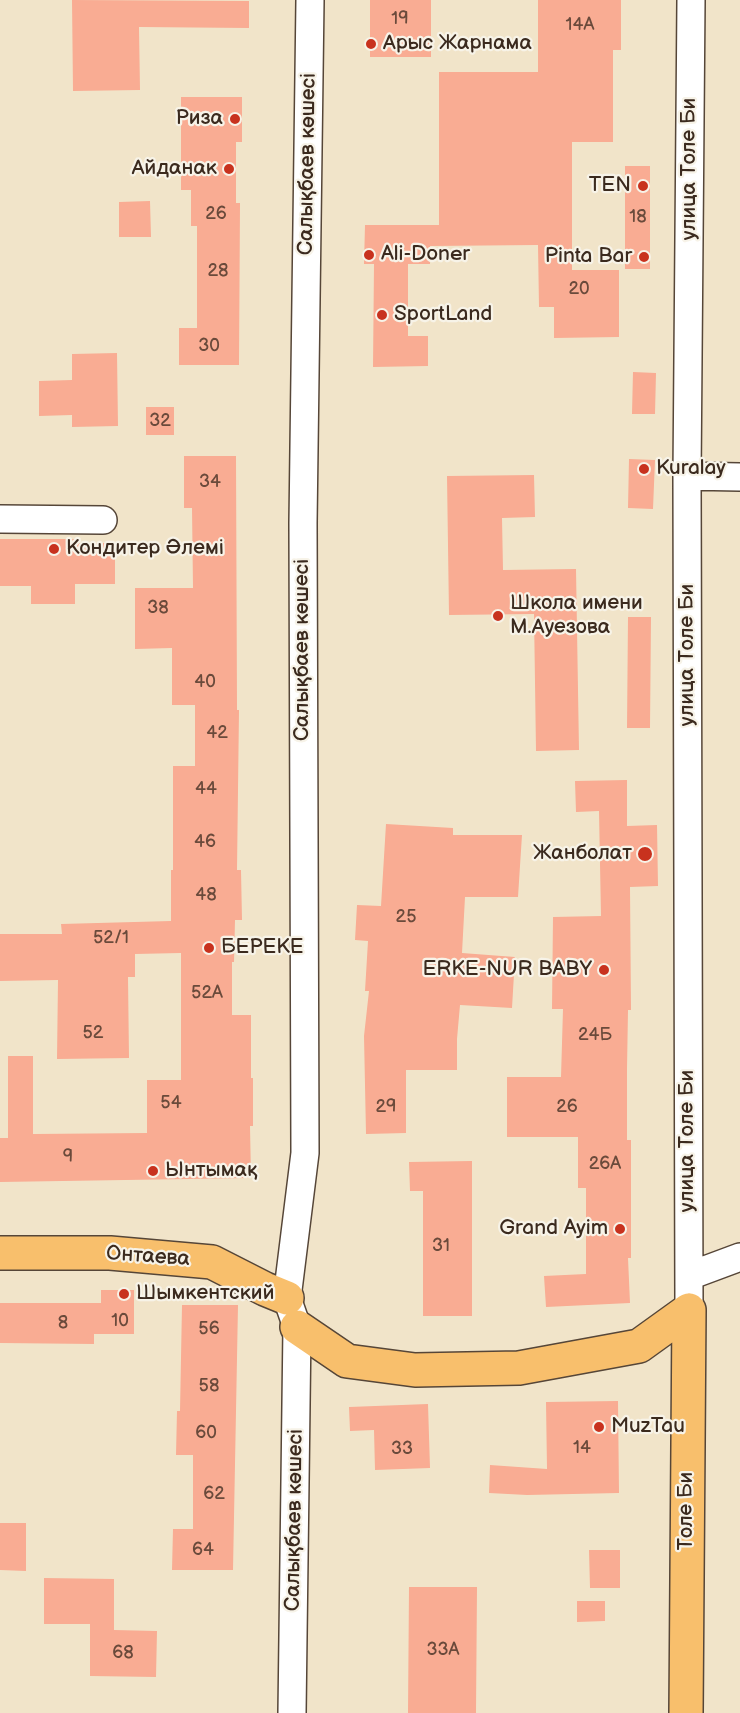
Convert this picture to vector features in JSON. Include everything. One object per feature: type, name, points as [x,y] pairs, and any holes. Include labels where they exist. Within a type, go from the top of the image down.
[{"type":"main road","name":"Онтаева","points":[[0,1253],[110,1253],[212,1262],[265,1289],[347,1361],[415,1370],[519,1368],[639,1346],[689,1310]]},
{"type":"main road","name":"Толе Би","points":[[686,1713],[689,1310]]},
{"type":"street","name":"Салықбаев көшесі","points":[[292,1713],[292,1313],[305,1153],[303,524],[310,0]]},
{"type":"street","name":"улица Толе Би","points":[[689,1310],[687,476],[691,0]]},
{"type":"street","points":[[687,476],[740,477]]},
{"type":"street","points":[[0,519],[103,520]]},
{"type":"street","points":[[689,1276],[740,1257]]},
{"type":"building","points":[[72,0],[249,1],[249,28],[139,27],[140,90],[73,91]]},
{"type":"building","points":[[370,0],[431,0],[431,57],[370,57]]},
{"type":"building","points":[[538,0],[621,0],[621,50],[613,50],[613,142],[572,142],[572,270],[619,270],[619,337],[554,338],[554,307],[539,307],[538,245],[430,246],[430,264],[408,264],[408,336],[428,336],[428,366],[373,367],[374,264],[364,264],[365,225],[439,225],[439,72],[538,72]]},
{"type":"building","points":[[181,97],[242,97],[242,142],[236,142],[236,203],[240,203],[239,365],[179,365],[179,328],[197,328],[197,226],[191,226],[191,190],[181,190]]},
{"type":"building","points":[[625,166],[650,166],[650,269],[625,269]]},
{"type":"building","points":[[150,201],[151,237],[119,237],[119,202]]},
{"type":"building","points":[[117,353],[118,426],[72,427],[72,415],[39,416],[39,381],[72,380],[72,354]]},
{"type":"building","points":[[633,372],[656,373],[655,414],[632,414]]},
{"type":"building","points":[[146,407],[174,407],[174,435],[146,435]]},
{"type":"building","points":[[184,456],[236,456],[237,710],[239,710],[237,870],[241,870],[242,920],[235,920],[232,1015],[251,1015],[253,1126],[250,1126],[251,1178],[0,1182],[0,1138],[8,1138],[8,1056],[33,1056],[33,1134],[147,1133],[147,1080],[181,1080],[181,953],[135,954],[135,977],[128,977],[129,1058],[57,1059],[58,980],[0,981],[0,934],[62,934],[61,924],[171,921],[173,766],[195,766],[195,705],[172,705],[172,648],[135,649],[135,588],[193,588],[192,508],[184,508]]},
{"type":"building","points":[[629,459],[655,460],[653,509],[628,508]]},
{"type":"building","name":"Школа имени М.Ауезова","points":[[534,475],[535,517],[502,518],[503,570],[576,569],[579,750],[536,751],[534,614],[449,615],[447,476]]},
{"type":"building","points":[[0,539],[75,539],[75,543],[115,543],[115,584],[75,584],[75,604],[31,604],[31,586],[0,586]]},
{"type":"building","points":[[628,617],[651,617],[650,728],[627,728]]},
{"type":"building","points":[[627,780],[627,826],[657,825],[658,886],[630,887],[631,1010],[628,1010],[627,1140],[631,1140],[631,1258],[628,1258],[630,1303],[546,1307],[544,1276],[586,1274],[586,1188],[578,1188],[578,1137],[507,1137],[507,1077],[561,1077],[563,1009],[552,1009],[553,917],[601,916],[599,811],[576,812],[575,781]]},
{"type":"building","points":[[386,824],[453,828],[453,835],[522,835],[518,897],[465,897],[462,953],[515,957],[512,1008],[460,1005],[457,1070],[406,1070],[406,1133],[366,1134],[364,1036],[369,991],[365,991],[368,941],[355,940],[357,905],[381,906]]},
{"type":"building","points":[[472,1161],[472,1316],[423,1316],[423,1191],[410,1191],[409,1162]]},
{"type":"building","points":[[101,1290],[134,1290],[134,1334],[94,1334],[94,1344],[0,1343],[0,1303],[101,1303]]},
{"type":"building","points":[[182,1305],[238,1305],[233,1570],[172,1570],[173,1529],[193,1529],[193,1455],[176,1455],[177,1411],[180,1411]]},
{"type":"building","points":[[618,1401],[619,1493],[527,1495],[489,1493],[490,1465],[547,1469],[546,1402]]},
{"type":"building","points":[[428,1404],[430,1468],[375,1470],[374,1430],[350,1431],[349,1407]]},
{"type":"building","points":[[0,1523],[26,1523],[26,1571],[0,1570]]},
{"type":"building","points":[[589,1550],[620,1550],[620,1588],[590,1588]]},
{"type":"building","points":[[44,1578],[114,1579],[114,1630],[157,1631],[156,1677],[90,1676],[90,1624],[44,1624]]},
{"type":"building","points":[[409,1587],[477,1587],[476,1713],[408,1713]]},
{"type":"building","points":[[577,1601],[605,1601],[605,1621],[577,1622]]},
{"type":"place","name":"Арыс Жарнама","points":[[371,44]]},
{"type":"place","name":"Риза","points":[[235,119]]},
{"type":"place","name":"Айданак","points":[[229,169]]},
{"type":"place","name":"TEN","points":[[643,186]]},
{"type":"place","name":"Ali-Doner","points":[[369,255]]},
{"type":"place","name":"Pinta Bar","points":[[644,257]]},
{"type":"place","name":"SportLand","points":[[382,315]]},
{"type":"place","name":"Kuralay","points":[[644,469]]},
{"type":"place","name":"Кондитер Әлемі","points":[[54,549]]},
{"type":"place","name":"Школа имени М.Ауезова","points":[[498,616]]},
{"type":"place","name":"Жанболат","points":[[645,854]]},
{"type":"place","name":"БЕРЕКЕ","points":[[209,948]]},
{"type":"place","name":"ERKE-NUR BABY","points":[[604,970]]},
{"type":"place","name":"Ынтымақ","points":[[153,1171]]},
{"type":"place","name":"Grand Ayim","points":[[620,1229]]},
{"type":"place","name":"Шымкентский","points":[[124,1294]]},
{"type":"place","name":"MuzTau","points":[[599,1427]]}]
